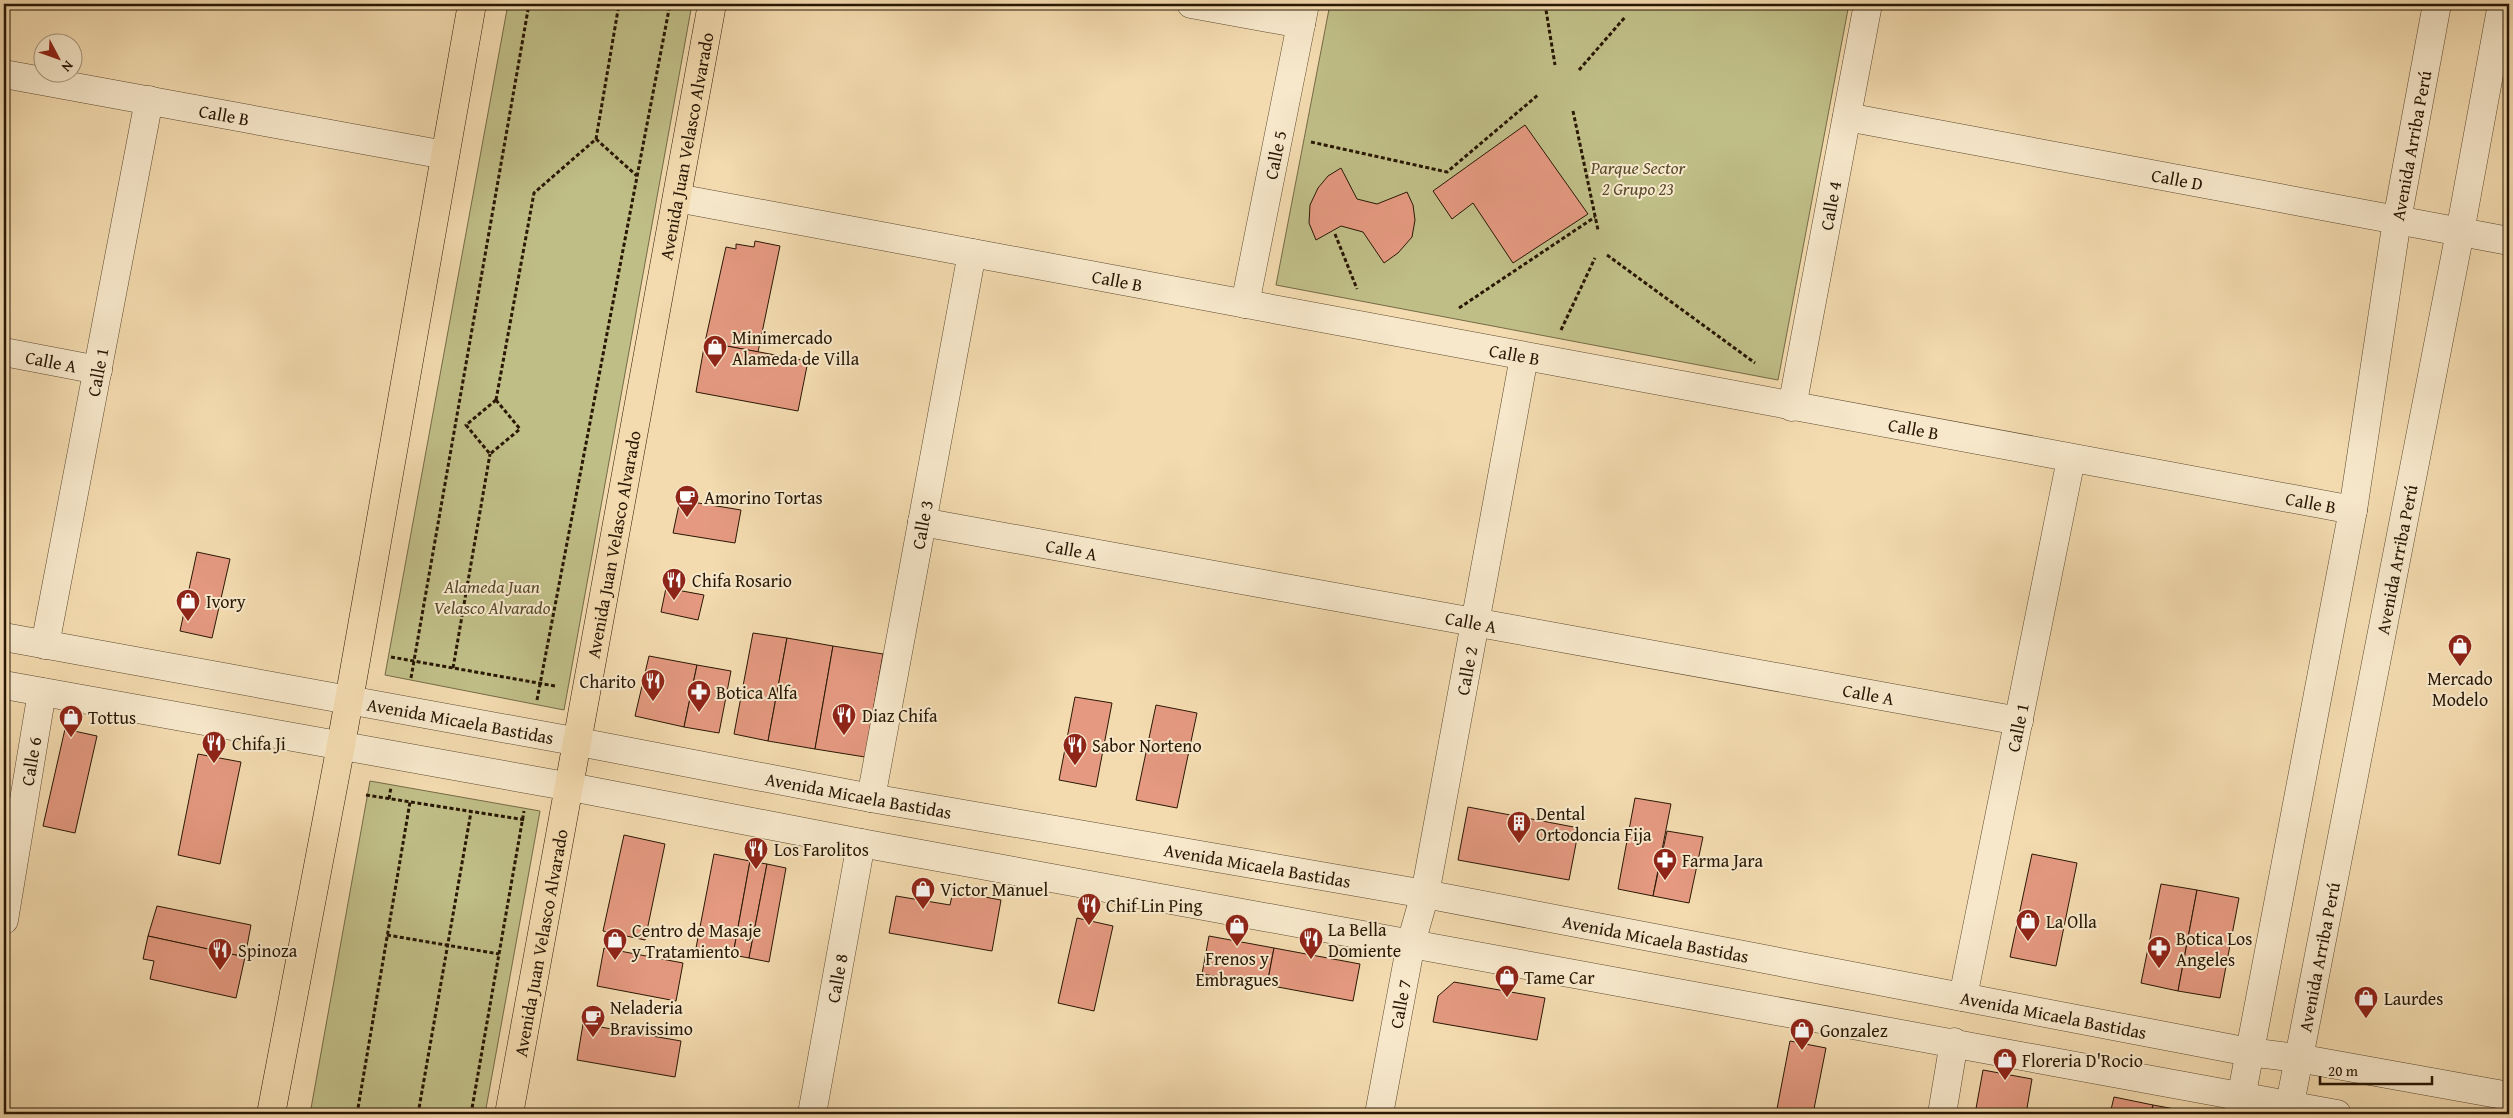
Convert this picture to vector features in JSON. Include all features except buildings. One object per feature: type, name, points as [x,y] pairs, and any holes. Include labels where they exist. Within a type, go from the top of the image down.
[{"type":"main road","points":[[271,1114],[341,745],[472,4]]},
{"type":"main road","name":"Avenida Juan Velasco Alvarado","points":[[510,1114],[712,4]]},
{"type":"street","points":[[1191,4],[1303,14]]},
{"type":"street","name":"Calle 4","points":[[1792,407],[1868,4]]},
{"type":"street","name":"Avenida Arriba Perú","points":[[2239,1105],[2353,510],[2397,220],[2437,4]]},
{"type":"street","name":"Avenida Arriba Perú","points":[[2289,1110],[2460,232],[2502,4]]},
{"type":"street","name":"Calle 5","points":[[1245,304],[1303,14]]},
{"type":"street","name":"Calle B","points":[[4,74],[445,155]]},
{"type":"street","name":"Calle 1","points":[[45,645],[149,100]]},
{"type":"street","name":"Calle D","points":[[1847,117],[2509,241]]},
{"type":"street","name":"Calle B","points":[[676,198],[2353,510]]},
{"type":"street","name":"Calle 3","points":[[871,798],[972,253]]},
{"type":"street","name":"Calle A","points":[[4,352],[98,370]]},
{"type":"street","name":"Calle 2","points":[[1425,894],[1524,357]]},
{"type":"street","name":"Calle 1","points":[[1963,997],[2071,459]]},
{"type":"street","name":"Calle A","points":[[922,522],[2019,721]]},
{"type":"street","name":"Avenida Micaela Bastidas","points":[[4,637],[348,702],[579,742],[871,798],[1425,894],[2248,1052],[2298,1058],[2509,1096]]},
{"type":"street","points":[[4,685],[571,787],[861,843],[1954,1042],[2239,1105],[2337,1114]]},
{"type":"street","name":"Calle 6","points":[[4,920],[42,692]]},
{"type":"street","name":"Calle 8","points":[[812,1114],[861,843]]},
{"type":"street","name":"Calle 7","points":[[1379,1114],[1411,943],[1425,894]]},
{"type":"street","points":[[1942,1114],[1954,1042]]},
{"type":"path","points":[[405,711],[529,4]]},
{"type":"path","points":[[490,454],[466,425],[496,400],[534,193],[596,139],[619,4]]},
{"type":"path","points":[[533,734],[538,683],[670,4]]},
{"type":"path","points":[[1545,4],[1555,65]]},
{"type":"path","points":[[1578,70],[1626,16]]},
{"type":"path","points":[[1310,142],[1447,172],[1538,95]]},
{"type":"path","points":[[1573,111],[1598,230]]},
{"type":"path","points":[[1308,152],[1312,133]]},
{"type":"path","points":[[596,139],[637,176]]},
{"type":"path","points":[[1464,313],[1455,311],[1595,217]]},
{"type":"path","points":[[1335,234],[1358,292],[1349,291]]},
{"type":"path","points":[[1608,255],[1761,368]]},
{"type":"path","points":[[1570,333],[1560,332],[1595,258]]},
{"type":"path","points":[[454,668],[490,454],[520,429],[496,400]]},
{"type":"path","points":[[357,651],[587,692]]},
{"type":"path","points":[[389,799],[393,779]]},
{"type":"path","points":[[332,790],[563,826]]},
{"type":"path","points":[[471,1114],[526,801]]},
{"type":"path","points":[[356,1114],[410,802]]},
{"type":"path","points":[[418,1114],[471,812]]},
{"type":"path","points":[[387,935],[499,954]]},
{"type":"green space","name":"Alameda Juan Velasco Alvarado","points":[[508,4],[692,4],[564,710],[385,675]]},
{"type":"green space","name":"Parque Sector 2 Grupo 23","points":[[1330,4],[1849,4],[1778,380],[1276,285]]},
{"type":"green space","points":[[370,781],[540,811],[485,1114],[310,1114]]},
{"type":"place","name":"Minimercado Alameda de Villa","points":[[715,368]]},
{"type":"place","name":"Amorino Tortas","points":[[687,518]]},
{"type":"place","name":"Chifa Rosario","points":[[674,601]]},
{"type":"place","name":"Ivory","points":[[188,622]]},
{"type":"place","name":"Mercado Modelo","points":[[2460,667]]},
{"type":"place","name":"Charito","points":[[653,702]]},
{"type":"place","name":"Botica Alfa","points":[[699,713]]},
{"type":"place","name":"Diaz Chifa","points":[[844,736]]},
{"type":"place","name":"Tottus","points":[[71,738]]},
{"type":"place","name":"Chifa Ji","points":[[214,764]]},
{"type":"place","name":"Sabor Norteno","points":[[1075,766]]},
{"type":"place","name":"Dental Ortodoncia Fija","points":[[1519,844]]},
{"type":"place","name":"Los Farolitos","points":[[756,870]]},
{"type":"place","name":"Farma Jara","points":[[1665,881]]},
{"type":"place","name":"Victor Manuel","points":[[923,910]]},
{"type":"place","name":"Chif Lin Ping","points":[[1089,926]]},
{"type":"place","name":"La Olla","points":[[2028,942]]},
{"type":"place","name":"Frenos y Embragues","points":[[1237,947]]},
{"type":"place","name":"La Bella Domiente","points":[[1311,960]]},
{"type":"place","name":"Centro de Masaje y Tratamiento","points":[[615,961]]},
{"type":"place","name":"Botica Los Angeles","points":[[2159,969]]},
{"type":"place","name":"Spinoza","points":[[220,971]]},
{"type":"place","name":"Tame Car","points":[[1507,998]]},
{"type":"place","name":"Laurdes","points":[[2366,1019]]},
{"type":"place","name":"Neladeria Bravissimo","points":[[593,1038]]},
{"type":"place","name":"Gonzalez","points":[[1802,1051]]},
{"type":"place","name":"Floreria D'Rocio","points":[[2005,1081]]}]
